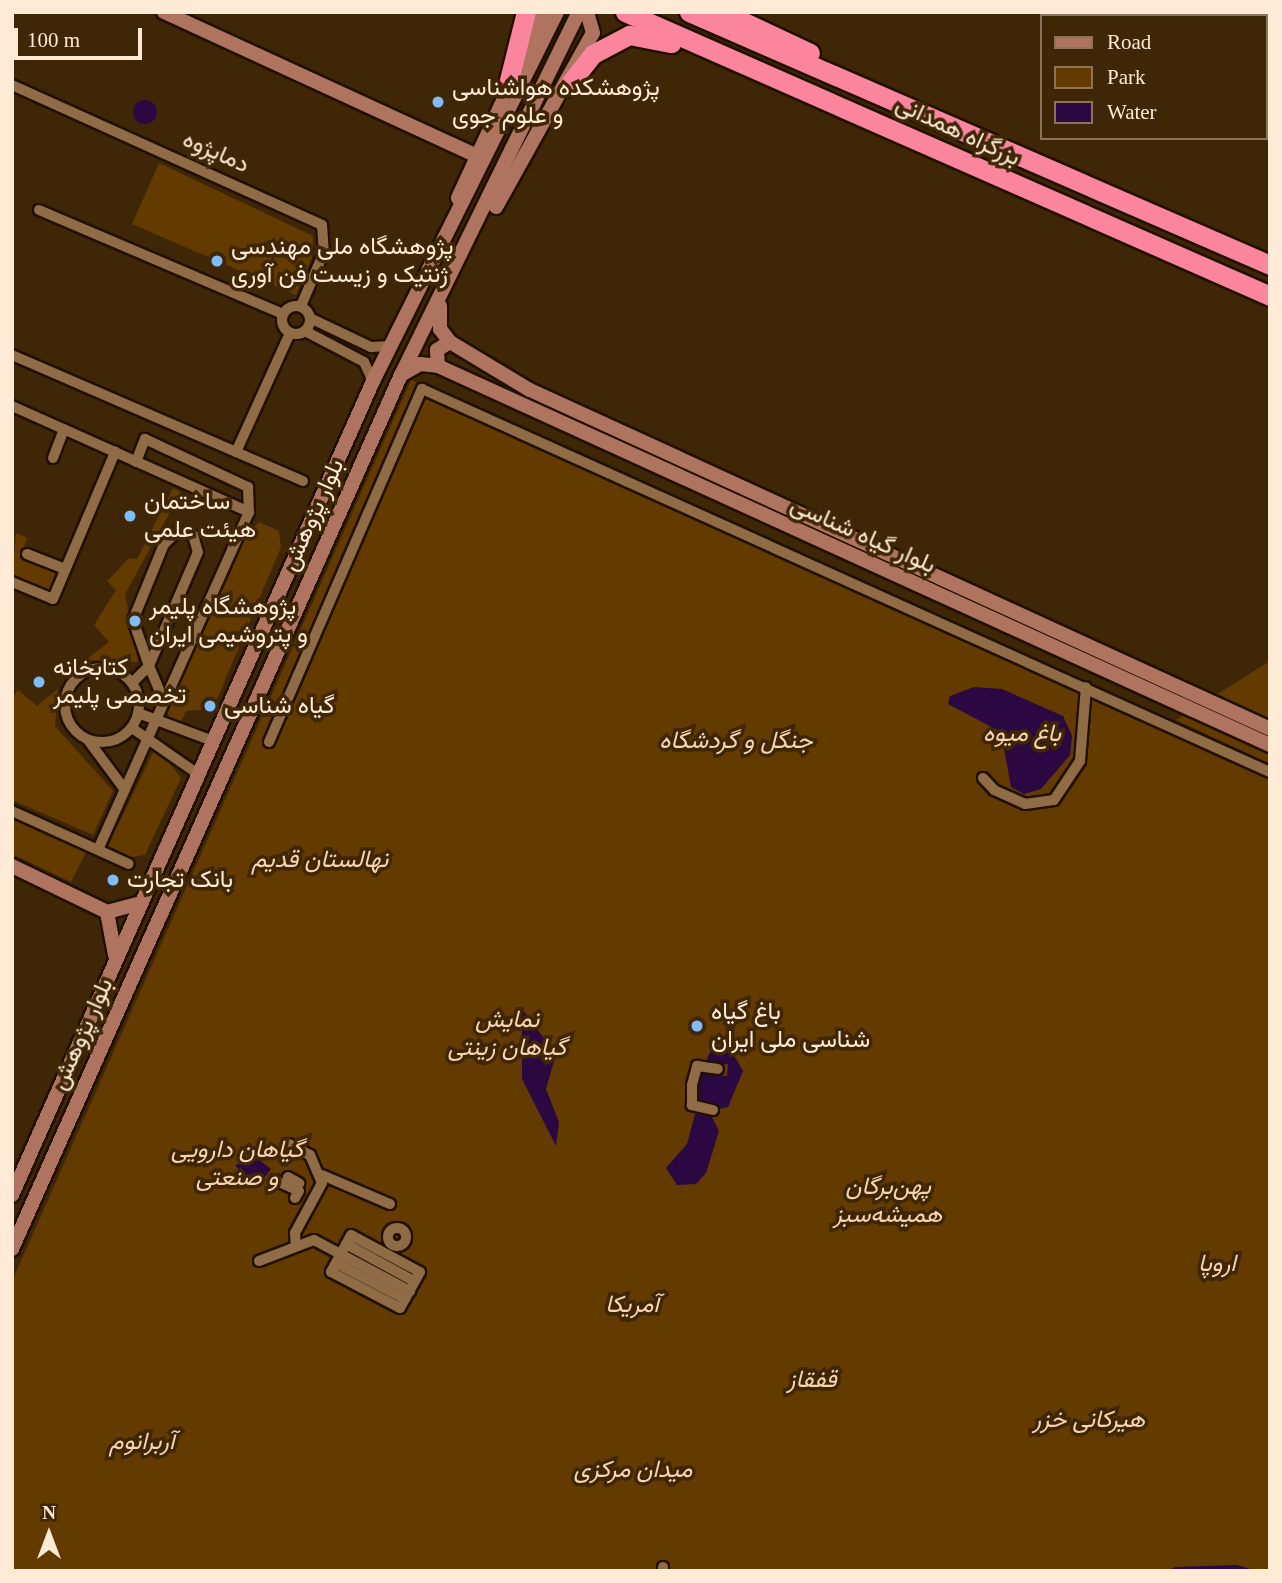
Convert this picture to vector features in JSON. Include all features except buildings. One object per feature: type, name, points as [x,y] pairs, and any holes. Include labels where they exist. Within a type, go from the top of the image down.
[{"type":"highway","points":[[507,88],[526,12]]},
{"type":"highway","name":"بزرگراه همدانی","points":[[625,12],[893,127],[1270,296]]},
{"type":"highway","name":"بزرگراه همدانی","points":[[689,12],[926,119],[1270,265]]},
{"type":"highway","points":[[723,12],[882,88],[926,119]]},
{"type":"highway","points":[[559,82],[602,47],[629,35],[656,37],[859,122],[893,127]]},
{"type":"street","points":[[164,12],[475,155]]},
{"type":"street","points":[[445,236],[475,155],[544,12]]},
{"type":"street","name":"بلوار پژوهش","points":[[12,1195],[373,381],[532,70],[557,12]]},
{"type":"street","points":[[559,82],[579,12]]},
{"type":"street","points":[[559,82],[593,33],[587,12]]},
{"type":"street","name":"بلوار پژوهش","points":[[12,1249],[401,375],[559,82]]},
{"type":"street","name":"دماپژوه","points":[[12,85],[322,225],[324,252],[301,306]]},
{"type":"street","points":[[39,210],[282,314],[290,333],[236,452]]},
{"type":"street","points":[[401,375],[420,364],[438,366],[437,350],[450,342],[440,329],[441,297]]},
{"type":"street","points":[[282,314],[301,306],[310,318],[371,347],[390,346]]},
{"type":"street","points":[[305,331],[310,318]]},
{"type":"street","points":[[290,333],[305,331],[364,362],[373,381]]},
{"type":"street","name":"بلوار گیاه شناسی","points":[[450,342],[530,390],[1270,729]]},
{"type":"street","points":[[12,355],[303,481]]},
{"type":"street","name":"بلوار گیاه شناسی","points":[[438,366],[1270,745]]},
{"type":"street","points":[[269,742],[422,389],[1270,772]]},
{"type":"street","points":[[12,406],[249,512]]},
{"type":"street","points":[[53,458],[64,429]]},
{"type":"street","points":[[98,849],[249,512],[248,487],[145,439],[136,462]]},
{"type":"street","points":[[12,582],[53,599],[115,452]]},
{"type":"street","points":[[132,683],[149,666],[198,552],[193,534],[178,531],[167,539],[133,620],[149,666],[164,702]]},
{"type":"street","points":[[27,554],[65,569]]},
{"type":"street","points":[[125,790],[88,740],[69,724],[68,688],[99,668],[132,683]]},
{"type":"street","points":[[88,740],[112,742],[132,729],[138,713],[132,683]]},
{"type":"street","points":[[983,778],[993,790],[1025,804],[1054,800],[1080,761],[1086,687]]},
{"type":"street","points":[[138,713],[213,741]]},
{"type":"street","points":[[132,729],[149,737],[198,774]]},
{"type":"street","points":[[12,811],[129,864]]},
{"type":"street","points":[[12,866],[107,912],[141,903]]},
{"type":"street","points":[[107,912],[115,960]]},
{"type":"street","points":[[713,1110],[695,1105],[692,1085],[699,1066],[715,1069]]},
{"type":"street","points":[[289,1144],[310,1155],[322,1174],[390,1204]]},
{"type":"street","points":[[296,1246],[295,1233],[322,1174]]},
{"type":"street","points":[[275,1180],[293,1182],[299,1191],[295,1198]]},
{"type":"street","points":[[369,1268],[391,1244],[406,1237],[397,1227],[398,1214]]},
{"type":"street","points":[[351,1236],[355,1261],[331,1272],[351,1236]]},
{"type":"street","points":[[259,1261],[314,1240],[410,1290]]},
{"type":"street","points":[[382,1275],[391,1244]]},
{"type":"street","points":[[355,1261],[395,1282]]},
{"type":"street","points":[[355,1261],[395,1282]]},
{"type":"street","points":[[420,1272],[400,1308],[395,1282],[420,1272]]},
{"type":"green space","points":[[159,163],[313,236],[312,257],[296,295],[132,224]]},
{"type":"green space","name":"باغ گیاه‌ شناسی ملی ایران","points":[[411,380],[1270,771],[1270,1571],[12,1571],[12,1281]]},
{"type":"green space","points":[[173,488],[181,492],[125,594],[138,662],[86,660],[109,642],[94,625],[116,590],[107,581],[129,558],[137,559]]},
{"type":"green space","points":[[259,522],[279,531],[281,547],[213,709],[186,711],[180,723],[170,720],[167,711],[242,539]]},
{"type":"green space","points":[[16,533],[27,538],[21,556],[57,572],[48,592],[12,577]]},
{"type":"green space","points":[[1270,661],[1270,764],[1176,720]]},
{"type":"green space","points":[[58,689],[55,726],[113,791],[93,835],[12,800],[12,698],[18,690],[37,706]]},
{"type":"green space","points":[[156,746],[181,778],[145,855],[130,857],[108,846]]},
{"type":"green space","points":[[12,819],[86,852],[71,882],[12,854]]},
{"type":"water","points":[[145,100],[153,104],[157,112],[153,120],[145,124],[137,120],[133,112],[137,104]]},
{"type":"water","points":[[974,687],[1002,689],[1063,716],[1072,736],[1070,755],[1041,789],[1024,794],[1011,787],[1001,732],[948,704],[950,696]]},
{"type":"water","points":[[522,1009],[556,1054],[546,1089],[559,1122],[556,1146],[522,1079]]},
{"type":"water","points":[[713,1045],[732,1052],[743,1071],[728,1107],[709,1111],[719,1131],[706,1173],[696,1184],[677,1185],[666,1168],[687,1144],[698,1103],[695,1087]],"holes":[[[728,1064],[727,1076],[714,1075],[714,1065]]]},
{"type":"water","points":[[258,1159],[271,1169],[262,1181],[245,1177],[235,1165]]},
{"type":"water","points":[[1237,1565],[1257,1571],[1169,1571],[1175,1567]]},
{"type":"place","name":"پژوهشکده هواشناسی و علوم جوی","points":[[438,102]]},
{"type":"place","name":"پژوهشگاه ملی مهندسی ژنتیک و زیست فن آوری","points":[[217,261]]},
{"type":"place","name":"ساختمان هیئت علمی","points":[[130,516]]},
{"type":"place","name":"پژوهشگاه پلیمر و پتروشیمی ایران","points":[[135,621]]},
{"type":"place","name":"کتابخانه تخصصی پلیمر","points":[[39,682]]},
{"type":"place","name":"گیاه شناسی","points":[[210,706]]},
{"type":"place","name":"بانک تجارت","points":[[113,880]]},
{"type":"place","name":"باغ گیاه‌ شناسی ملی ایران","points":[[697,1026]]},
{"type":"park label","name":"باغ میوه","points":[[1022,734]]},
{"type":"park label","name":"جنگل و گردشگاه","points":[[736,741]]},
{"type":"park label","name":"نهالستان قدیم","points":[[320,860]]},
{"type":"park label","name":"نمایش گیاهان زینتی","points":[[507,1034]]},
{"type":"park label","name":"گیاهان دارویی و صنعتی","points":[[237,1164]]},
{"type":"park label","name":"پهن‌برگان همیشه‌سبز","points":[[888,1201]]},
{"type":"park label","name":"اروپا","points":[[1217,1264]]},
{"type":"park label","name":"آمریکا","points":[[632,1305]]},
{"type":"park label","name":"قفقاز","points":[[812,1380]]},
{"type":"park label","name":"هیرکانی خزر","points":[[1089,1420]]},
{"type":"park label","name":"آربرانوم","points":[[142,1442]]},
{"type":"park label","name":"میدان مرکزی","points":[[633,1470]]}]
